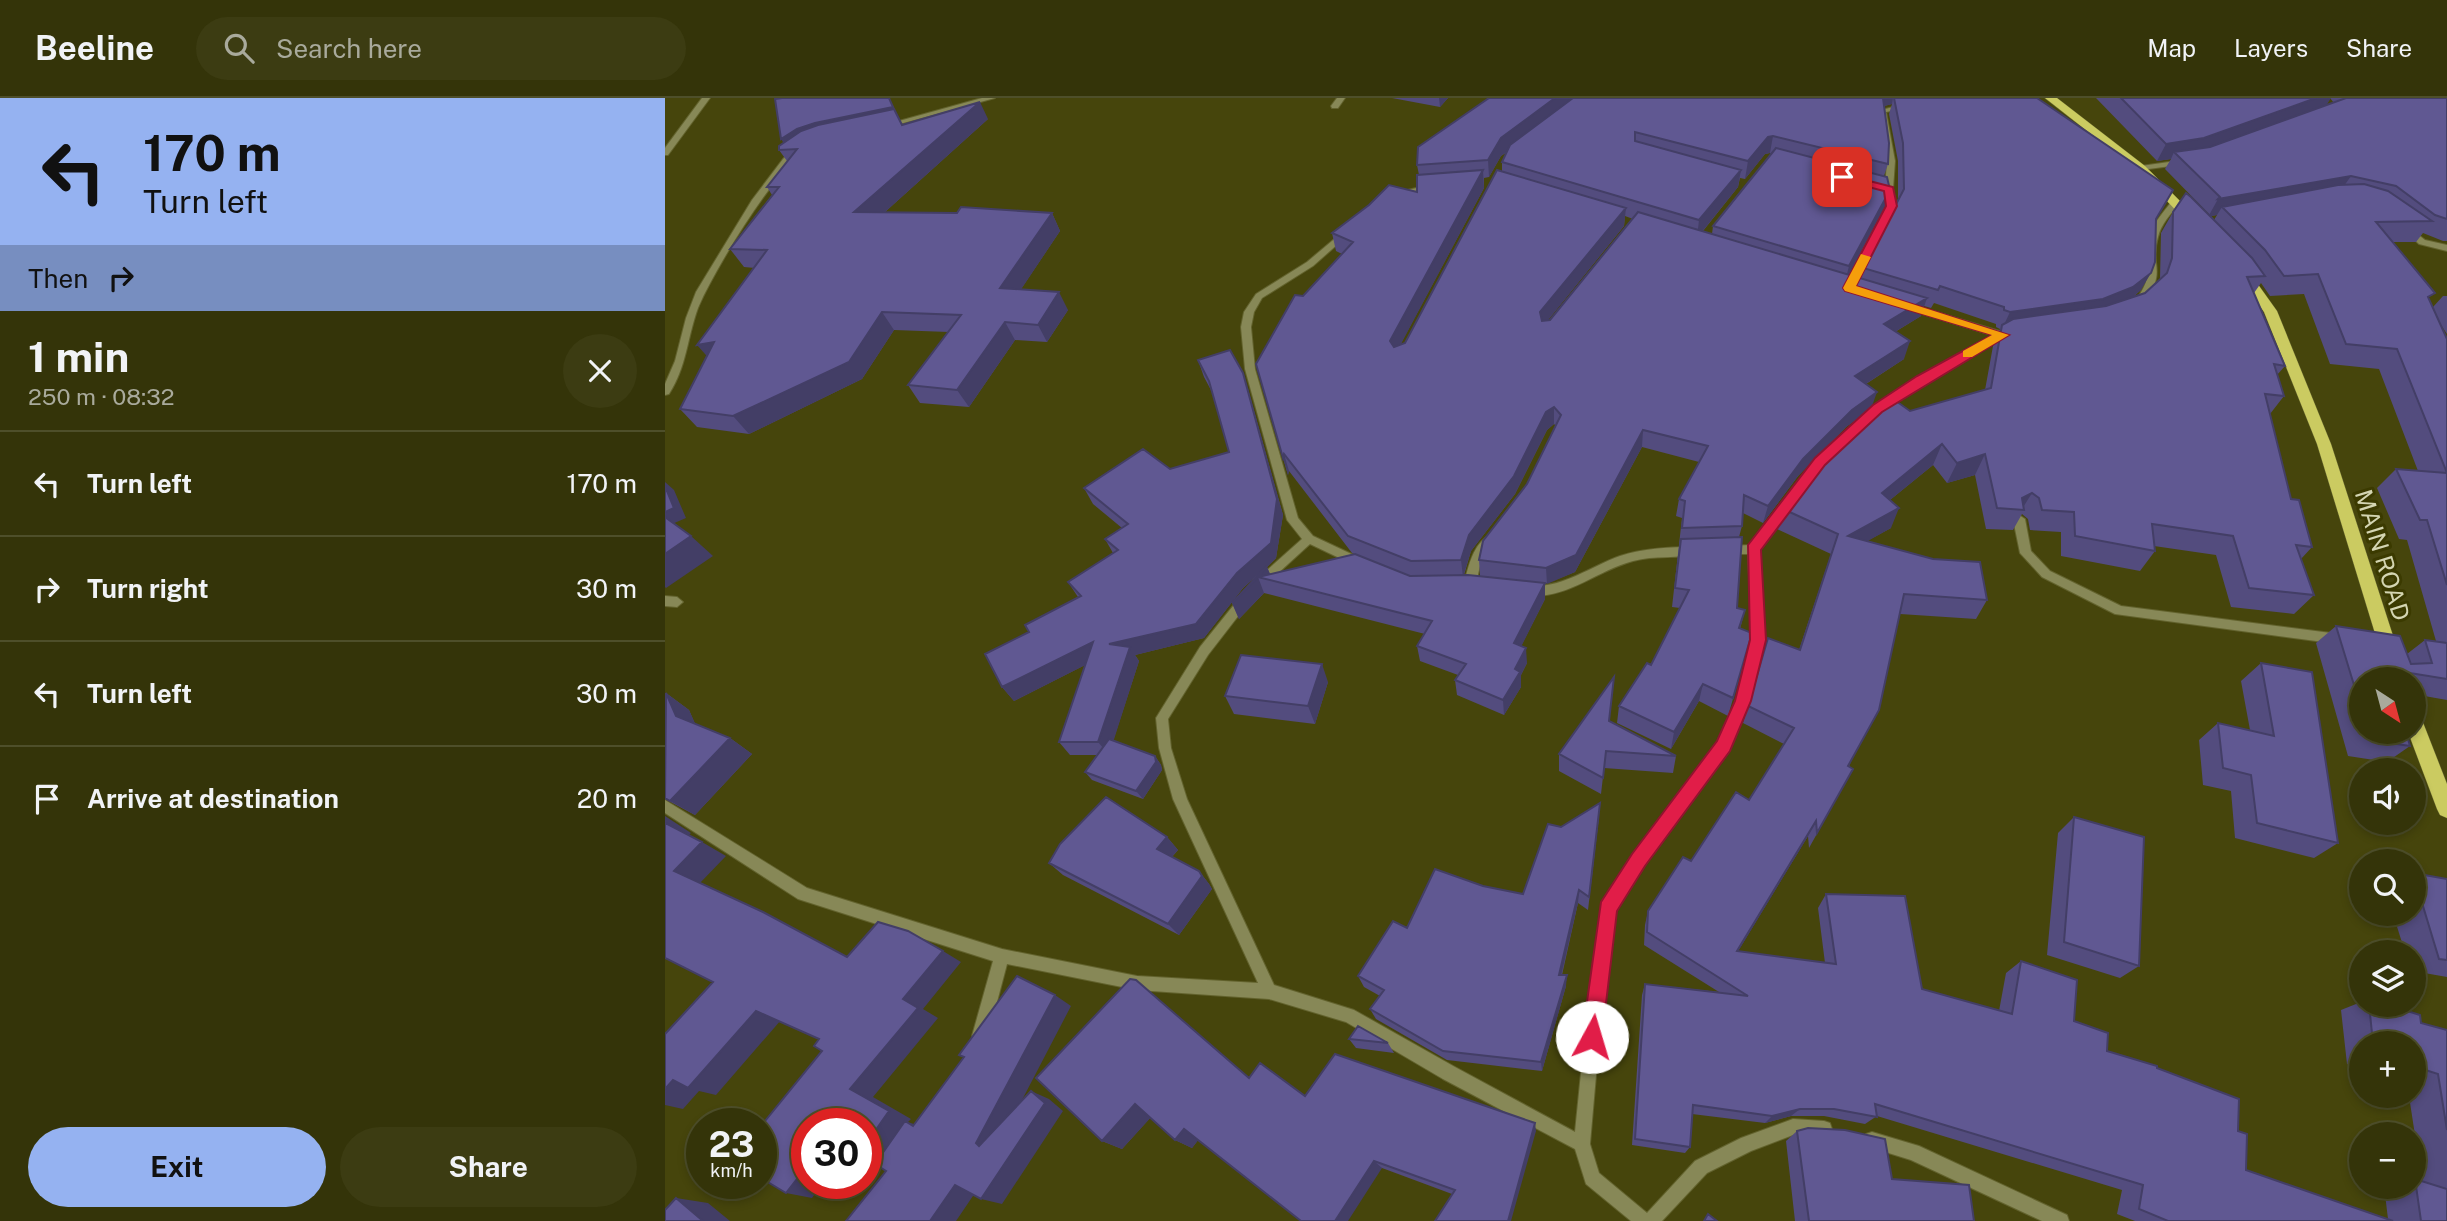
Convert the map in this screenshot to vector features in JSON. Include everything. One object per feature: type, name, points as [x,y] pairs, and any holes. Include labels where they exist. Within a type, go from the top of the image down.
[{"type":"main road","points":[[2050,98],[2141,168],[2175,203],[2203,226]]},
{"type":"main road","name":"MAIN ROAD","points":[[2228,258],[2270,312],[2324,444],[2378,644],[2391,667]]},
{"type":"main road","points":[[2422,744],[2447,809]]},
{"type":"street","points":[[665,153],[706,98]]},
{"type":"street","points":[[872,129],[991,98]]},
{"type":"street","points":[[1335,106],[1341,98]]},
{"type":"street","points":[[1837,285],[1854,290],[1892,206],[1889,189],[1891,161],[1882,110],[1918,103]]},
{"type":"street","points":[[665,392],[679,369],[694,308],[708,279],[779,166],[808,144]]},
{"type":"street","points":[[2141,168],[2196,160]]},
{"type":"street","points":[[1385,198],[1398,191],[1447,184]]},
{"type":"street","points":[[1876,186],[1889,189]]},
{"type":"street","points":[[2130,306],[2150,289],[2155,264],[2152,243],[2158,225],[2175,203]]},
{"type":"street","points":[[2396,220],[2423,242],[2447,248]]},
{"type":"street","points":[[1353,225],[1310,264],[1259,296],[1249,312],[1246,327],[1250,369],[1293,520],[1309,539],[1363,565]]},
{"type":"street","points":[[1868,418],[1922,379],[2009,334],[1890,301]]},
{"type":"street","points":[[1644,1221],[1592,1178],[1582,1144],[1597,984],[1608,909],[1639,860],[1724,746],[1743,701],[1758,640],[1753,549],[1803,484]]},
{"type":"street","points":[[2019,519],[2026,553],[2046,574],[2119,611],[2358,641]]},
{"type":"street","points":[[1484,584],[1465,584],[1477,556],[1499,527]]},
{"type":"street","points":[[1269,991],[1180,799],[1164,748],[1162,718],[1204,651],[1249,593],[1309,539]]},
{"type":"street","points":[[1714,550],[1753,549]]},
{"type":"street","points":[[1510,587],[1548,593],[1626,558],[1650,552],[1701,551]]},
{"type":"street","points":[[665,806],[803,894],[1002,956],[1137,983],[1269,991],[1349,1015],[1449,1073],[1582,1144]]},
{"type":"street","points":[[969,1053],[981,1034],[1002,956]]},
{"type":"street","points":[[1651,1221],[1701,1167],[1747,1144],[1793,1127],[1847,1132],[1913,1152],[2061,1221]]},
{"type":"building","points":[[889,98],[893,107],[815,123],[797,129],[781,139],[775,99]]},
{"type":"building","points":[[1489,98],[1555,98],[1501,138],[1488,160],[1417,165],[1418,147]]},
{"type":"building","points":[[1573,98],[1883,98],[1889,143],[1888,164],[1773,136],[1768,137],[1748,161],[1635,132],[1635,141],[1741,170],[1699,220],[1502,162],[1510,145]]},
{"type":"building","points":[[1894,98],[2037,98],[2173,190],[2156,219],[2155,262],[2151,273],[2133,287],[2103,299],[2010,312],[2004,310],[2004,307],[1940,286],[1938,290],[1863,268],[1904,189],[1903,143]]},
{"type":"building","points":[[2121,98],[2316,98],[2204,138],[2166,144]]},
{"type":"building","points":[[2346,98],[2447,98],[2447,219],[2435,215],[2396,186],[2351,176],[2218,199],[2220,197],[2174,152],[2210,147]]},
{"type":"building","points":[[980,102],[854,212],[957,213],[961,207],[1052,213],[1000,288],[1059,292],[1038,325],[1005,322],[957,390],[908,385],[961,315],[882,312],[849,362],[733,416],[680,409],[714,342],[697,345],[767,250],[730,249],[779,187],[767,187],[797,149],[779,150],[779,146],[801,131],[818,125],[894,109],[902,125]]},
{"type":"building","points":[[1776,148],[1887,177],[1890,190],[1849,266],[1713,226]]},
{"type":"building","points":[[1483,170],[1390,341],[1394,347],[1405,343],[1497,170],[1626,208],[1540,312],[1542,321],[1550,320],[1638,212],[1927,298],[1884,324],[1910,341],[1855,376],[1877,392],[1852,410],[1803,459],[1768,506],[1744,495],[1742,526],[1682,528],[1685,501],[1679,499],[1708,446],[1643,430],[1576,555],[1546,568],[1479,560],[1483,541],[1527,484],[1561,415],[1554,407],[1546,412],[1514,476],[1469,535],[1461,560],[1411,561],[1348,536],[1284,454],[1283,458],[1256,364],[1295,295],[1303,296],[1353,242],[1332,233],[1369,205],[1389,185],[1417,192],[1417,175]]},
{"type":"building","points":[[2364,184],[2388,191],[2432,221],[2376,222],[2435,293],[2428,297],[2447,339],[2447,473],[2397,349],[2346,344],[2318,274],[2284,276],[2265,250],[2222,207],[2338,185]]},
{"type":"building","points":[[2186,193],[2252,258],[2265,276],[2247,277],[2285,366],[2274,364],[2284,396],[2265,394],[2291,499],[2299,500],[2312,547],[2296,545],[2314,595],[2249,588],[2233,536],[2152,524],[2155,551],[2075,536],[2074,512],[2042,510],[2039,498],[2032,493],[2022,498],[2024,510],[1997,508],[1985,454],[1957,463],[1942,444],[1882,493],[1899,508],[1848,536],[1933,559],[1980,562],[1987,600],[1904,594],[1879,710],[1848,766],[1853,769],[1817,833],[1816,821],[1737,951],[1836,964],[1826,894],[1905,896],[1922,989],[2012,1014],[2021,961],[2077,980],[2074,1021],[2108,1033],[2107,1051],[2157,1066],[2239,1099],[2238,1131],[2247,1134],[2246,1170],[2393,1221],[2168,1221],[2139,1209],[2143,1185],[1875,1104],[1877,1117],[1834,1109],[1800,1109],[1772,1116],[1693,1105],[1690,1147],[1635,1139],[1645,984],[1748,996],[1647,932],[1648,911],[1683,857],[1691,861],[1736,792],[1749,800],[1794,728],[1748,706],[1768,638],[1800,650],[1838,534],[1783,509],[1806,476],[1834,444],[1889,396],[1910,411],[1991,388],[2002,325],[2013,319],[2106,306],[2145,293],[2167,273],[2172,258],[2173,212]]},
{"type":"building","points":[[1230,350],[1243,373],[1277,499],[1271,543],[1237,573],[1196,624],[1109,644],[1130,647],[1098,742],[1059,742],[1093,642],[1002,687],[985,654],[1029,632],[1025,625],[1081,596],[1068,582],[1118,550],[1105,539],[1128,524],[1084,488],[1143,449],[1170,469],[1229,452],[1209,381],[1198,360]]},
{"type":"building","points":[[2396,469],[2447,473],[2447,585],[2427,520],[2420,520]]},
{"type":"building","points":[[665,486],[674,508],[665,512]]},
{"type":"building","points":[[665,517],[691,536],[665,554]]},
{"type":"building","points":[[1742,537],[1737,608],[1745,610],[1739,628],[1752,633],[1733,698],[1703,684],[1674,732],[1619,706],[1647,663],[1651,665],[1689,590],[1675,588],[1681,539]]},
{"type":"building","points":[[1355,554],[1410,576],[1468,575],[1545,583],[1514,643],[1526,648],[1515,669],[1520,672],[1503,700],[1455,680],[1466,664],[1417,646],[1432,621],[1258,577]]},
{"type":"building","points":[[2336,626],[2400,636],[2411,664],[2432,663],[2425,640],[2447,643],[2447,679],[2426,676],[2426,667],[2349,669]]},
{"type":"building","points":[[1241,655],[1322,664],[1308,706],[1225,696]]},
{"type":"building","points":[[2261,663],[2312,672],[2338,843],[2257,823],[2251,775],[2223,768],[2218,723],[2274,736]]},
{"type":"building","points":[[1614,677],[1609,721],[1676,756],[1606,751],[1603,778],[1559,754]]},
{"type":"building","points":[[666,693],[676,716],[730,738],[670,801],[665,798]]},
{"type":"building","points":[[1109,739],[1155,756],[1156,762],[1136,791],[1085,772]]},
{"type":"building","points":[[1106,797],[1167,837],[1157,849],[1199,871],[1202,876],[1168,924],[1049,863],[1060,844]]},
{"type":"building","points":[[1600,803],[1589,897],[1579,890],[1559,975],[1567,975],[1541,1062],[1443,1051],[1370,1009],[1384,990],[1358,976],[1393,921],[1407,928],[1435,869],[1483,886],[1523,894],[1548,824],[1561,827]]},
{"type":"building","points":[[2074,817],[2144,837],[2139,966],[2064,942]]},
{"type":"building","points":[[665,823],[702,842],[674,871],[763,912],[847,957],[878,922],[908,931],[943,951],[903,999],[918,1008],[850,1089],[889,1111],[882,1121],[882,1108],[791,1108],[791,1187],[786,1193],[777,1188],[776,1108],[822,1051],[814,1046],[819,1039],[756,1011],[688,1088],[673,1080],[665,1089],[665,1034],[713,982],[665,958]]},
{"type":"building","points":[[2426,875],[2447,879],[2447,960],[2439,959],[2426,916]]},
{"type":"building","points":[[1017,976],[1055,995],[976,1143],[979,1146],[1031,1091],[1045,1103],[981,1199],[955,1185],[930,1221],[846,1221],[864,1199],[882,1199],[882,1176],[886,1171],[882,1168],[882,1154],[905,1121],[913,1126],[964,1057],[959,1055]]},
{"type":"building","points":[[1130,979],[1136,980],[1249,1078],[1260,1063],[1305,1096],[1335,1054],[1535,1123],[1508,1221],[1435,1221],[1455,1190],[1374,1161],[1335,1221],[1301,1221],[1184,1129],[1175,1140],[1135,1104],[1102,1141],[1036,1078]]},
{"type":"building","points":[[2370,1017],[2420,1017],[2421,1023],[2447,1030],[2447,1130],[2438,1074],[2426,1070],[2426,1031],[2372,1031]]},
{"type":"building","points":[[1358,1026],[1388,1043],[1349,1039]]},
{"type":"building","points":[[1808,1128],[1845,1130],[1885,1139],[1892,1179],[1969,1185],[1974,1221],[1809,1221],[1797,1131]]},
{"type":"building","points":[[2426,1182],[2447,1189],[2447,1221],[2421,1221],[2418,1199],[2426,1199]]},
{"type":"building","points":[[676,1198],[703,1221],[665,1221],[665,1210]]},
{"type":"building","points":[[1708,1214],[1717,1221],[1704,1221]]},
{"type":"slow traffic","points":[[1866,257],[1849,288],[2003,335],[1967,354]]},
{"type":"route","points":[[1592,1037],[1608,909],[1639,860],[1724,746],[1743,701],[1758,640],[1753,549],[1820,462],[1877,409],[1922,379],[2003,335],[1849,288],[1892,206],[1889,189],[1842,177]]}]
